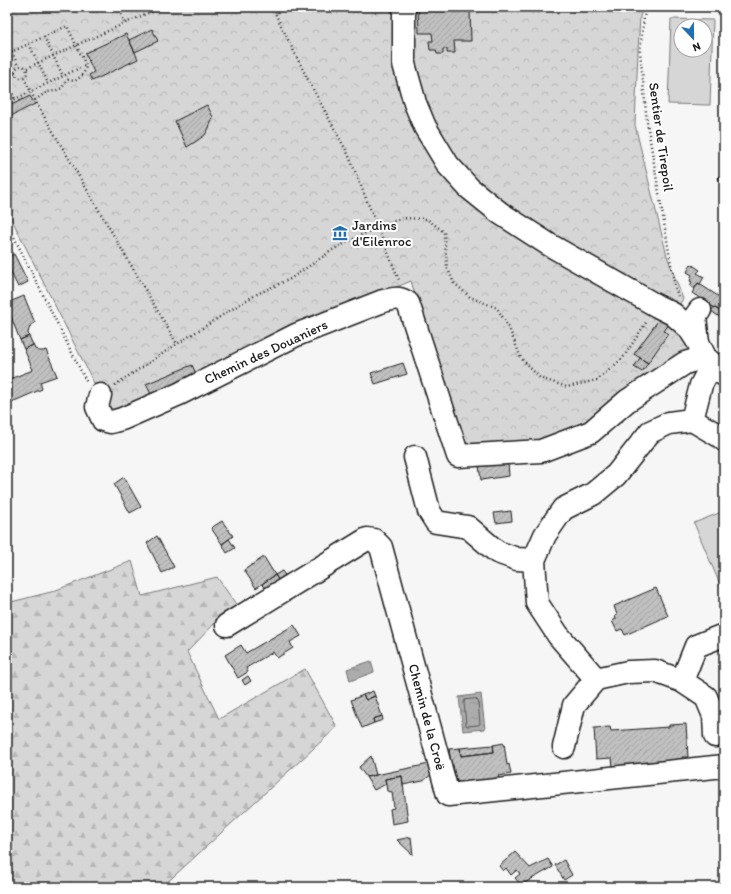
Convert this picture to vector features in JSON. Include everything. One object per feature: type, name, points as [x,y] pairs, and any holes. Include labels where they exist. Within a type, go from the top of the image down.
[{"type":"street","points":[[404,7],[404,64],[415,103],[425,127],[448,165],[469,188],[506,217],[548,244],[673,314],[689,328],[710,360]]},
{"type":"street","name":"Chemin des Douaniers","points":[[99,401],[103,420],[111,422],[122,419],[179,394],[296,335],[383,301],[395,298],[402,299],[408,303],[458,456],[541,451],[591,432],[627,401],[685,363],[710,360]]},
{"type":"street","points":[[692,420],[701,385],[710,360],[695,317],[700,310]]},
{"type":"street","points":[[596,679],[558,635],[537,603],[534,560],[545,535],[563,509],[593,494],[616,475],[650,432],[669,423],[692,420],[724,440]]},
{"type":"street","points":[[415,457],[429,511],[436,522],[468,527],[497,552],[517,559],[534,560]]},
{"type":"street","name":"Chemin de la Croë","points":[[227,625],[366,539],[374,540],[381,547],[448,795],[724,766]]},
{"type":"street","points":[[682,681],[696,646],[724,635]]},
{"type":"street","points":[[564,747],[574,705],[596,679],[628,672],[655,671],[682,681],[706,697],[714,716],[715,736]]},
{"type":"path","points":[[118,7],[125,23]]},
{"type":"path","points":[[18,66],[27,68],[157,8],[166,7]]},
{"type":"path","points":[[272,7],[306,76],[348,154],[401,285]]},
{"type":"path","name":"Sentier de Tirepoil","points":[[646,7],[640,51],[647,122],[672,270]]},
{"type":"path","points":[[7,54],[67,26],[86,65],[86,71],[75,81],[68,80],[62,88],[48,92],[35,100]]},
{"type":"path","points":[[44,37],[63,76]]},
{"type":"path","points":[[29,44],[48,83]]},
{"type":"path","points":[[12,52],[18,66]]},
{"type":"path","points":[[7,103],[86,65]]},
{"type":"path","points":[[15,74],[15,69],[18,66]]},
{"type":"path","points":[[24,78],[28,72],[27,68]]},
{"type":"path","points":[[15,74],[17,77],[24,78]]},
{"type":"path","points":[[7,78],[15,74]]},
{"type":"path","points":[[24,78],[35,100],[177,344]]},
{"type":"path","points":[[7,84],[14,99]]},
{"type":"path","points":[[7,223],[92,392],[93,398],[99,401]]},
{"type":"green space","name":"Jardins d'Eilenroc","points":[[7,7],[643,7],[640,17],[635,125],[667,256],[683,299],[677,308],[688,335],[692,354],[574,436],[461,449],[411,281],[295,330],[112,416],[7,210]]},
{"type":"green space","points":[[671,19],[673,19],[673,58],[712,58],[710,105],[668,104]]},
{"type":"green space","points":[[724,511],[724,594],[694,523]]},
{"type":"green space","points":[[132,561],[142,596],[217,577],[238,607],[217,621],[187,652],[219,719],[305,669],[337,727],[162,887],[7,887],[7,603],[51,592]]},
{"type":"water","points":[[371,661],[374,672],[350,681],[347,669]]},
{"type":"water","points":[[481,694],[485,729],[463,731],[459,697]]},
{"type":"building","points":[[418,7],[453,7],[453,12],[470,11],[471,41],[454,41],[455,53],[447,53],[447,49],[443,49],[443,54],[437,54],[436,50],[430,50],[429,41],[433,41],[432,33],[419,33]]},
{"type":"building","points":[[152,29],[158,41],[135,52],[129,40]]},
{"type":"building","points":[[126,34],[138,59],[92,81],[89,75],[94,72],[85,53]]},
{"type":"building","points":[[30,96],[35,104],[7,118],[7,107]]},
{"type":"building","points":[[207,105],[213,117],[209,128],[205,135],[187,147],[175,121]]},
{"type":"building","points":[[724,169],[724,183],[718,179]]},
{"type":"building","points":[[14,254],[28,282],[18,287],[7,265],[7,258]]},
{"type":"building","points":[[691,264],[700,270],[697,273],[704,277],[700,284],[698,283],[694,289],[690,286],[692,282],[690,281],[692,275],[687,272]]},
{"type":"building","points":[[698,283],[724,300],[724,314],[692,293]]},
{"type":"building","points":[[24,296],[35,323],[31,325],[29,329],[29,336],[20,340],[11,317],[7,318],[7,303]]},
{"type":"building","points":[[714,307],[724,314],[721,318],[711,311]]},
{"type":"building","points":[[660,318],[669,324],[664,331],[668,334],[648,363],[634,354]]},
{"type":"building","points":[[29,336],[33,345],[24,349],[20,340]]},
{"type":"building","points":[[33,345],[35,349],[39,351],[46,350],[57,376],[40,382],[42,389],[12,402],[9,396],[7,397],[7,380],[33,370],[24,349]]},
{"type":"building","points":[[640,358],[648,363],[642,372],[634,367]]},
{"type":"building","points":[[403,363],[407,374],[375,384],[371,373]]},
{"type":"building","points":[[192,365],[197,376],[152,396],[146,384]]},
{"type":"building","points":[[508,462],[509,476],[481,480],[479,466]]},
{"type":"building","points":[[124,477],[141,507],[130,513],[114,484]]},
{"type":"building","points":[[511,511],[512,521],[496,523],[494,513]]},
{"type":"building","points":[[222,521],[233,536],[222,544],[211,528]]},
{"type":"building","points":[[157,536],[174,567],[162,573],[147,543]]},
{"type":"building","points":[[229,539],[235,548],[227,553],[222,544]]},
{"type":"building","points":[[264,557],[275,575],[256,588],[244,570]]},
{"type":"building","points":[[282,571],[290,582],[279,581],[275,575]]},
{"type":"building","points":[[275,575],[279,581],[267,589],[262,584]]},
{"type":"building","points":[[656,588],[668,616],[625,635],[622,629],[617,631],[612,621],[616,619],[615,616],[617,615],[614,606]]},
{"type":"building","points":[[294,625],[301,636],[290,642],[293,648],[277,658],[273,652],[246,668],[248,672],[238,678],[225,655],[241,645],[246,653]]},
{"type":"building","points":[[248,676],[251,681],[245,685],[242,680]]},
{"type":"building","points":[[373,691],[375,696],[366,700],[363,695]]},
{"type":"building","points":[[363,695],[366,700],[375,696],[382,716],[373,719],[374,723],[362,728],[351,700]]},
{"type":"building","points":[[382,716],[383,720],[374,723],[373,719]]},
{"type":"building","points":[[686,724],[688,757],[682,757],[683,766],[613,767],[612,758],[596,759],[594,728],[610,727],[611,731],[669,727],[669,725]]},
{"type":"building","points":[[504,743],[507,765],[509,764],[511,774],[498,776],[500,783],[465,788],[453,783],[458,782],[455,778],[453,765],[451,765],[449,749],[460,748],[461,756],[494,752],[493,745]]},
{"type":"building","points":[[493,745],[494,752],[461,756],[460,748]]},
{"type":"building","points":[[371,756],[376,775],[366,777],[359,767]]},
{"type":"building","points":[[434,763],[436,771],[423,781],[403,785],[402,776],[385,779],[386,784],[374,790],[366,777]]},
{"type":"building","points":[[402,776],[408,821],[392,824],[390,809],[394,808],[392,792],[387,791],[385,779]]},
{"type":"building","points":[[411,837],[413,855],[397,840]]},
{"type":"building","points":[[515,852],[530,868],[548,859],[553,867],[521,885],[515,878],[520,874],[517,870],[511,875],[506,868],[503,871],[499,866]]},
{"type":"building","points":[[564,860],[572,875],[564,880],[555,865]]},
{"type":"place","name":"Jardins d'Eilenroc","points":[[340,233]]}]
